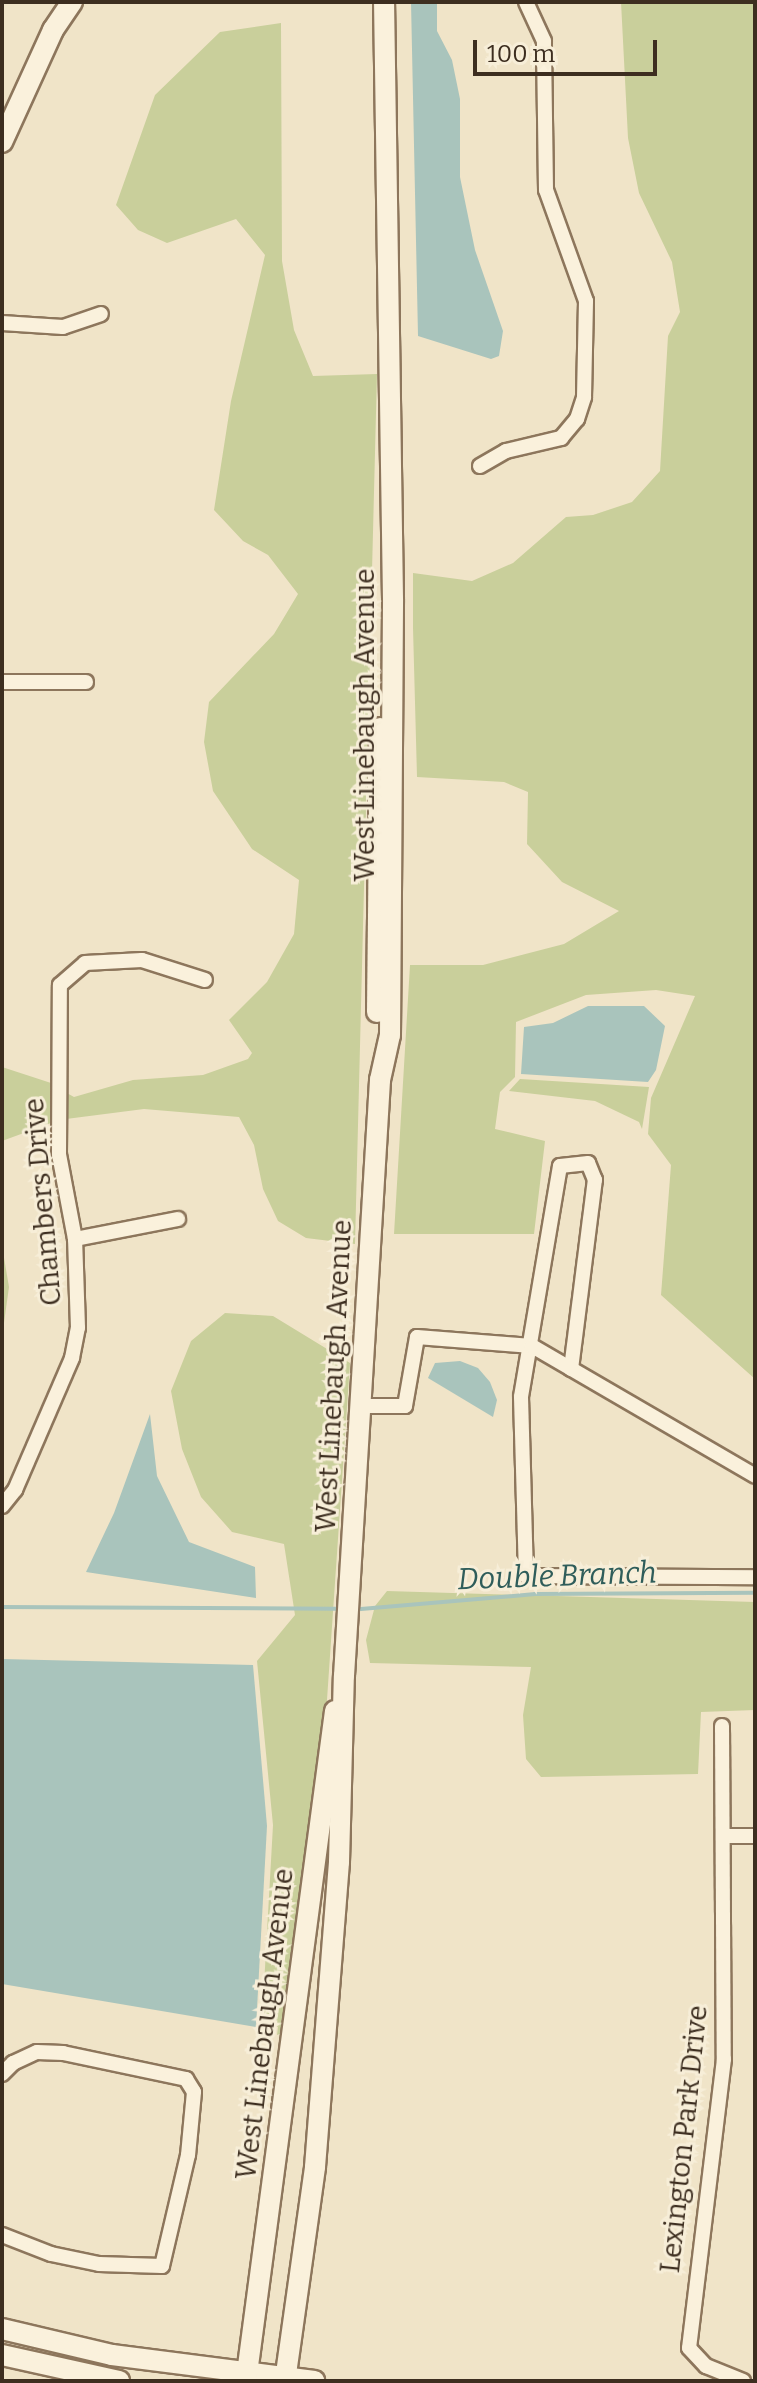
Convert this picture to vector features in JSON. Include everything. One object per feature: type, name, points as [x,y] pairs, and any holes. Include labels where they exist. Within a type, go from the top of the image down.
[{"type":"main road","points":[[2,142],[53,30],[72,2]]},
{"type":"main road","name":"West Linebaugh Avenue","points":[[285,2379],[315,2167],[340,1848],[344,1676],[380,1080],[390,1035],[385,887],[387,368],[384,2]]},
{"type":"main road","name":"West Linebaugh Avenue","points":[[247,2378],[299,1992],[318,1822],[344,1676]]},
{"type":"main road","points":[[299,1992],[328,1995]]},
{"type":"main road","points":[[2,2329],[110,2355],[247,2378],[314,2381]]},
{"type":"main road","points":[[2,2355],[119,2381]]},
{"type":"street","points":[[480,466],[506,451],[561,438],[577,419],[584,397],[586,301],[546,190],[544,41],[526,2]]},
{"type":"street","points":[[2,323],[63,327],[101,314]]},
{"type":"street","points":[[2,682],[86,682]]},
{"type":"street","name":"Chambers Drive","points":[[2,1506],[15,1490],[76,1343],[81,1299],[75,1239],[59,1154],[60,985],[85,963],[142,960],[205,980]]},
{"type":"street","points":[[571,1369],[595,1180],[588,1163],[560,1166],[521,1397],[526,1576],[755,1577]]},
{"type":"street","points":[[75,1239],[178,1219]]},
{"type":"street","points":[[361,1406],[405,1406],[417,1337],[532,1346],[755,1476]]},
{"type":"street","name":"Lexington Park Drive","points":[[706,2366],[689,2348],[724,2059],[722,1726]]},
{"type":"street","points":[[724,1836],[755,1836]]},
{"type":"street","points":[[2,2074],[13,2063],[37,2052],[63,2053],[186,2079],[194,2092],[188,2155],[162,2266],[99,2264],[51,2254],[2,2235]]},
{"type":"street","points":[[700,2381],[706,2366],[743,2381]]},
{"type":"green space","points":[[621,2],[755,2],[755,1379],[661,1295],[671,1165],[648,1134],[651,1098],[695,996],[656,990],[586,995],[516,1022],[515,1077],[500,1092],[495,1129],[545,1141],[534,1234],[394,1234],[410,965],[483,965],[564,944],[619,911],[562,882],[527,844],[528,792],[504,782],[417,777],[413,573],[472,581],[513,563],[566,517],[593,515],[632,502],[660,471],[668,336],[680,312],[672,262],[639,193],[628,138]]},
{"type":"green space","points":[[281,23],[282,261],[294,330],[313,376],[377,374],[355,1244],[306,1238],[278,1221],[263,1189],[254,1145],[239,1117],[144,1109],[66,1119],[65,1092],[74,1097],[133,1080],[203,1075],[248,1059],[252,1053],[229,1020],[267,982],[294,934],[299,880],[252,849],[213,791],[204,742],[209,702],[274,634],[298,594],[268,555],[243,541],[214,510],[231,401],[265,255],[236,219],[167,243],[138,230],[116,205],[155,95],[220,32]]},
{"type":"green space","points":[[2,1067],[51,1083],[51,1123],[2,1141]]},
{"type":"green space","points":[[520,1079],[649,1087],[642,1129],[639,1122],[595,1101],[509,1091]]},
{"type":"green space","points":[[2,1246],[9,1287],[2,1337]]},
{"type":"green space","points":[[225,1313],[273,1316],[350,1363],[325,1729],[282,2033],[277,2035],[278,2027],[262,2021],[273,1825],[257,1661],[295,1615],[284,1544],[232,1532],[201,1497],[182,1449],[171,1391],[191,1341]]},
{"type":"green space","points":[[387,1591],[755,1602],[755,1710],[701,1712],[698,1774],[541,1777],[526,1759],[523,1715],[531,1667],[370,1663],[366,1640],[375,1606]]},
{"type":"water","points":[[411,2],[437,2],[437,31],[452,60],[460,99],[460,177],[475,250],[503,331],[499,356],[491,359],[418,336]]},
{"type":"water","points":[[588,1006],[644,1006],[665,1026],[656,1070],[648,1082],[521,1074],[524,1027],[553,1023]]},
{"type":"water","points":[[460,1361],[478,1368],[490,1382],[497,1400],[493,1417],[428,1378],[435,1363]]},
{"type":"water","points":[[150,1414],[157,1476],[189,1542],[255,1567],[256,1598],[86,1572],[114,1513]]},
{"type":"water","points":[[2,1659],[253,1665],[267,1826],[256,2027],[2,1984]]},
{"type":"waterway","name":"Double Branch","points":[[361,1609],[535,1594],[755,1593]]},
{"type":"waterway","name":"Double Branch","points":[[2,1607],[336,1609]]}]
